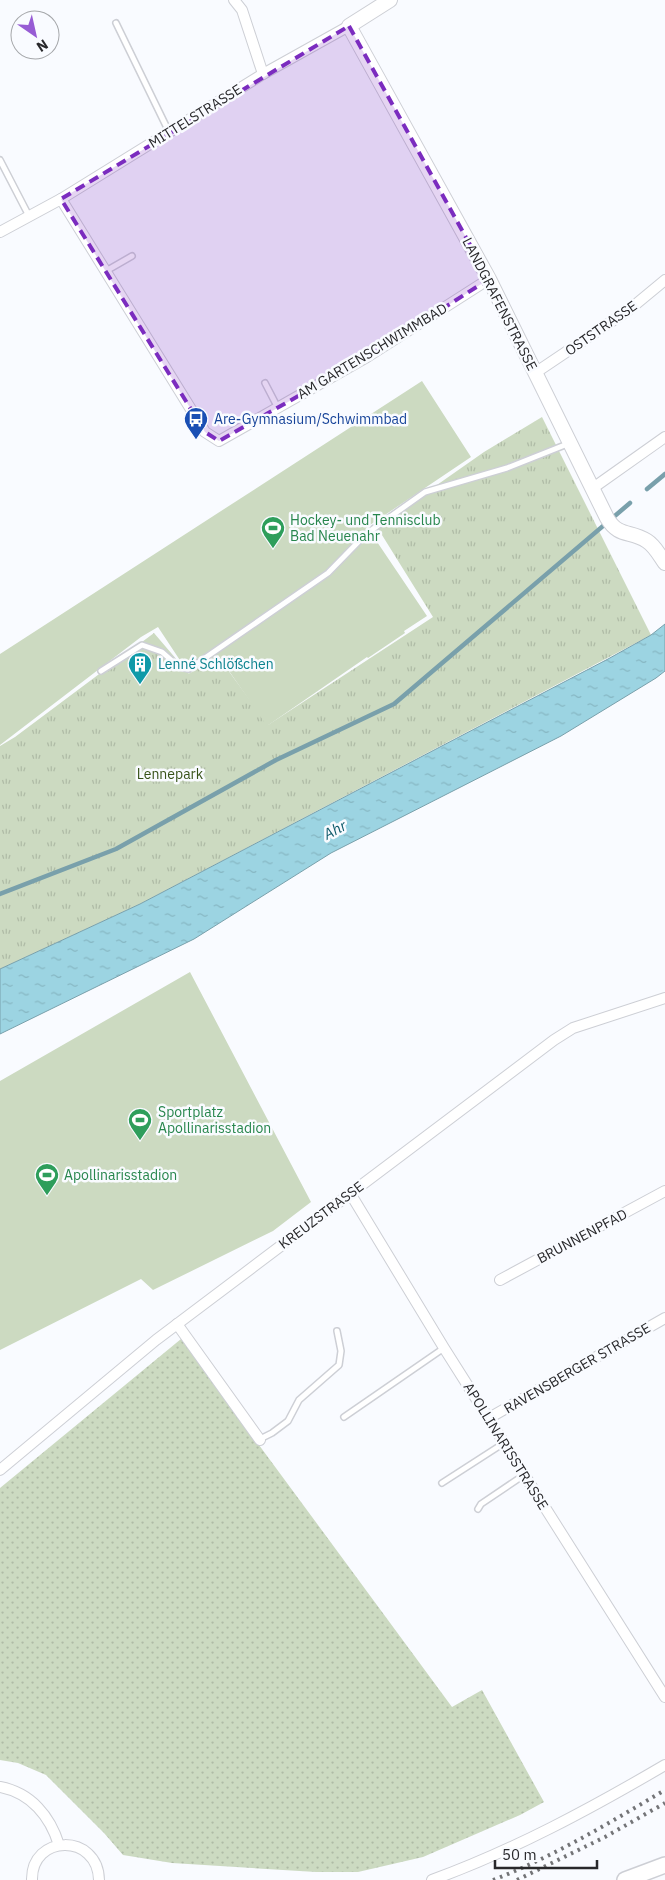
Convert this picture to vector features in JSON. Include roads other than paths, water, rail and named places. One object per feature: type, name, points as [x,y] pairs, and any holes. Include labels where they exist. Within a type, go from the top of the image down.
[{"type":"main road","points":[[625,1880],[665,1865]]},
{"type":"street","points":[[234,0],[242,10],[263,74]]},
{"type":"street","name":"MITTELSTRASSE","points":[[0,232],[60,199],[263,74],[349,26],[390,0]]},
{"type":"street","name":"LANDGRAFENSTRASSE","points":[[349,26],[490,278],[535,374],[609,521],[614,529],[623,533],[635,534],[650,543],[665,563]]},
{"type":"street","name":"AM GARTENSCHWIMMBAD","points":[[60,199],[205,432],[219,441],[366,357],[490,278]]},
{"type":"street","name":"OSTSTRASSE","points":[[535,374],[630,309],[665,280]]},
{"type":"street","points":[[593,488],[665,437]]},
{"type":"street","name":"KREUZSTRASSE","points":[[0,1470],[177,1324],[554,1040],[573,1028],[665,998]]},
{"type":"street","name":"BRUNNENPFAD","points":[[500,1280],[665,1191]]},
{"type":"street","name":"APOLLINARISSTRASSE","points":[[350,1193],[444,1348],[665,1697]]},
{"type":"street","name":"RAVENSBERGER STRASSE","points":[[489,1418],[665,1318]]},
{"type":"street","points":[[177,1324],[260,1440]]},
{"type":"street","points":[[432,1880],[479,1863],[513,1847],[665,1766]]},
{"type":"street","points":[[0,1786],[37,1804],[55,1832],[59,1845]]},
{"type":"street","points":[[32,1880],[33,1868],[40,1856],[59,1845],[73,1846],[85,1851],[94,1862],[98,1880]]},
{"type":"lane","points":[[116,23],[169,132]]},
{"type":"lane","points":[[0,160],[29,216]]},
{"type":"lane","points":[[106,271],[132,256]]},
{"type":"lane","points":[[264,383],[278,408]]},
{"type":"lane","points":[[102,671],[142,645],[162,652],[179,667],[189,669],[328,573],[366,534],[425,492],[507,468],[570,442]]},
{"type":"lane","points":[[260,1440],[288,1420],[299,1400],[339,1365],[341,1351],[336,1331]]},
{"type":"lane","points":[[344,1417],[444,1348]]},
{"type":"lane","points":[[442,1483],[505,1442]]},
{"type":"lane","points":[[478,1509],[481,1504],[524,1475]]},
{"type":"water","name":"Ahr","points":[[665,624],[665,671],[656,678],[561,736],[331,853],[194,939],[0,1034],[0,969],[140,904],[608,659],[651,635]]},
{"type":"waterway","points":[[647,489],[665,474]]},
{"type":"waterway","points":[[0,894],[116,849],[276,760],[394,704],[630,503]]},
{"type":"railway","points":[[493,1880],[559,1850],[665,1790]]},
{"type":"railway","points":[[517,1880],[605,1837],[665,1803]]},
{"type":"place","name":"Are-Gymnasium/Schwimmbad","points":[[196,440]]},
{"type":"place","name":"Hockey- und Tennisclub Bad Neuenahr","points":[[273,549]]},
{"type":"place","name":"Lenné Schlößchen","points":[[140,685]]},
{"type":"place","name":"Sportplatz Apollinarisstadion","points":[[140,1141]]},
{"type":"place","name":"Apollinarisstadion","points":[[47,1196]]},
{"type":"park label","name":"Lennepark","points":[[170,774]]}]
